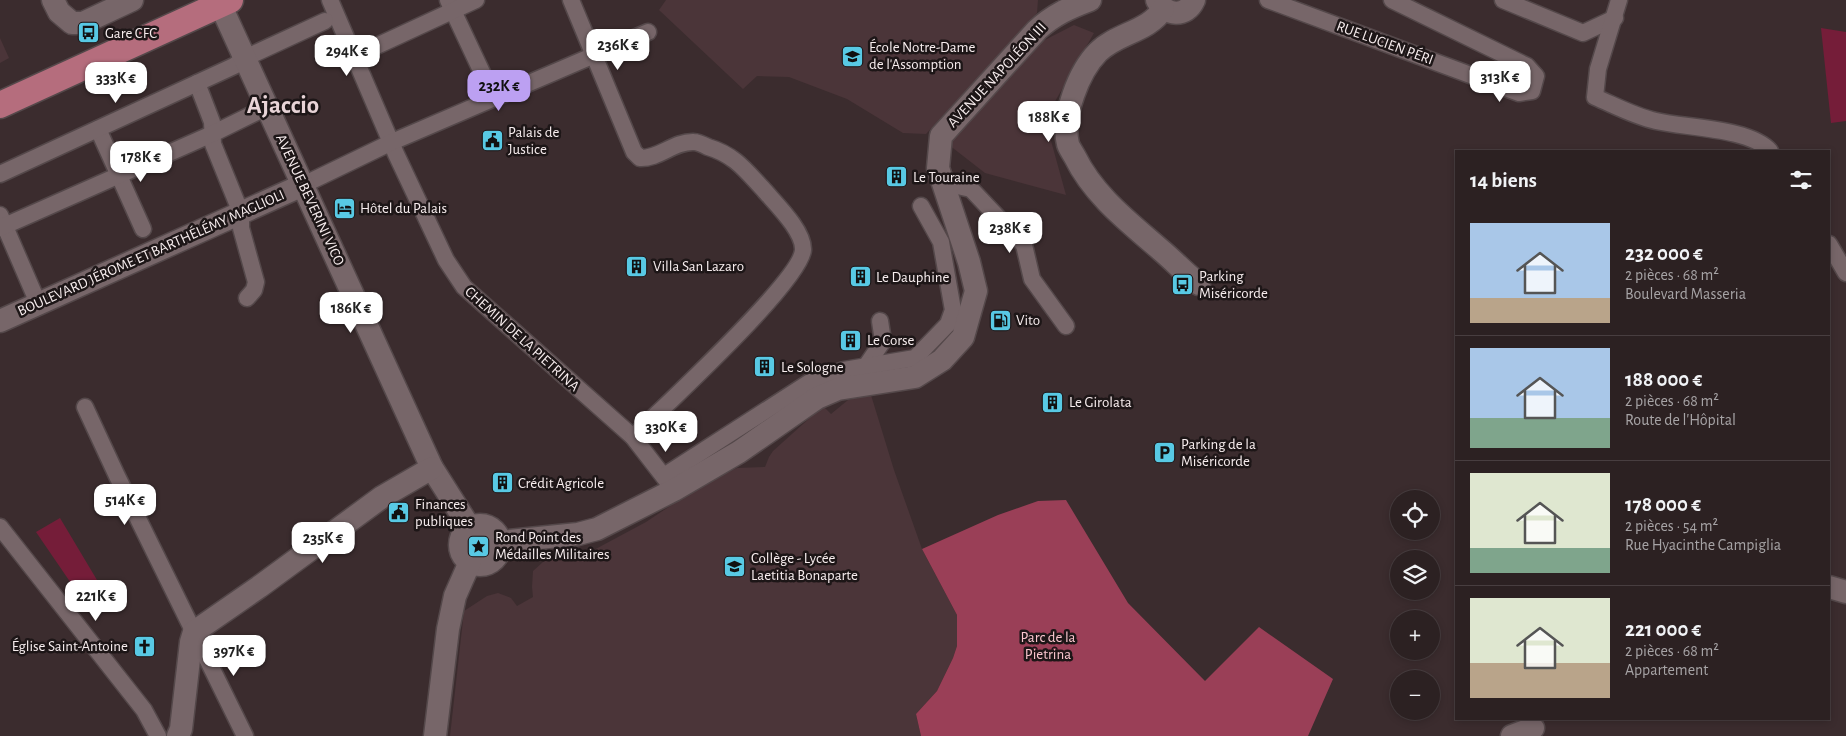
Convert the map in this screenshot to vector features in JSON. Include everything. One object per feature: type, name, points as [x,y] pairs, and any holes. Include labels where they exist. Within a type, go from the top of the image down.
[{"type":"main road","points":[[53,0],[59,12],[72,23],[84,23],[132,0]]},
{"type":"main road","name":"AVENUE NAPOLÉON III","points":[[500,542],[578,534],[597,529],[675,479],[740,452],[817,398],[838,389],[915,377],[942,360],[963,337],[976,291],[969,262],[938,168],[940,136],[1050,18],[1068,8],[1090,0]]},
{"type":"main road","points":[[1160,4],[1169,12],[1182,12],[1188,9],[1194,0]]},
{"type":"main road","points":[[0,105],[225,2]]},
{"type":"main road","name":"AVENUE BEVERINI VICO","points":[[225,2],[245,58],[432,468],[470,528]]},
{"type":"main road","points":[[1160,4],[1158,17],[1142,28],[1116,39],[1097,53],[1076,84],[1068,113],[1068,143],[1082,171],[1110,206],[1199,284]]},
{"type":"main road","name":"BOULEVARD JÉROME ET BARTHÉLÉMY MAGLIOLI","points":[[0,321],[303,185]]},
{"type":"main road","points":[[178,736],[181,729],[191,642],[194,632],[382,497],[432,468]]},
{"type":"main road","points":[[480,525],[491,528],[500,542],[497,555],[488,563],[482,565],[470,562],[464,558],[460,545],[461,538],[470,528],[480,525]]},
{"type":"main road","points":[[435,736],[448,629],[455,596],[470,562]]},
{"type":"main road","points":[[1830,587],[1846,592]]},
{"type":"street","name":"CHEMIN DE LA PIETRINA","points":[[330,0],[396,154],[446,260],[464,288],[633,437],[675,479]]},
{"type":"street","points":[[355,56],[431,21],[450,5],[476,0]]},
{"type":"street","points":[[571,0],[634,152],[640,158],[647,158],[681,144],[694,142],[717,150],[738,162],[782,211],[800,234],[803,248],[801,259],[793,272],[760,311],[633,437]]},
{"type":"street","name":"RUE LUCIEN PÉRI","points":[[1268,0],[1519,93],[1532,91],[1536,76],[1527,66],[1392,0]]},
{"type":"street","points":[[1503,0],[1583,33],[1615,18]]},
{"type":"street","points":[[1619,0],[1598,69],[1596,96],[1633,115],[1658,122],[1745,136],[1765,144],[1769,150]]},
{"type":"street","points":[[450,5],[494,98]]},
{"type":"street","points":[[0,174],[234,66],[245,58],[325,21]]},
{"type":"street","points":[[303,185],[392,142],[648,32]]},
{"type":"street","points":[[197,83],[210,116],[212,144],[241,213],[241,228],[256,282],[254,290],[247,298]]},
{"type":"street","points":[[38,303],[1,223],[119,176],[212,134],[267,106]]},
{"type":"street","points":[[98,129],[143,229]]},
{"type":"street","points":[[944,183],[971,189],[1024,245],[1032,279],[1066,326]]},
{"type":"street","points":[[675,479],[810,382],[844,370],[915,358],[948,324],[952,310],[941,242],[921,206]]},
{"type":"street","points":[[1830,246],[1846,273]]},
{"type":"street","points":[[866,366],[883,341],[880,321]]},
{"type":"street","points":[[85,407],[244,736]]},
{"type":"street","points":[[0,527],[144,710],[158,736]]},
{"type":"shaded area","name":"École Notre-Dame de l'Assomption","points":[[666,0],[1038,0],[1037,13],[926,134],[903,133],[847,99],[789,77],[757,76],[743,89],[659,10]]},
{"type":"shaded area","points":[[1074,25],[1094,33],[1045,119],[1066,195],[985,173],[949,145],[1033,46]]},
{"type":"shaded area","points":[[1821,28],[1846,32],[1846,121],[1831,123]]},
{"type":"shaded area","points":[[0,38],[9,58],[0,63]]},
{"type":"shaded area","name":"Collège - Lycée Laetitia Bonaparte","points":[[871,395],[894,470],[922,549],[957,615],[957,646],[953,658],[937,691],[916,714],[921,736],[450,736],[464,611],[487,596],[498,593],[511,598],[517,606],[533,597],[533,571],[543,562],[569,546],[577,559],[646,522],[703,484],[737,468],[765,467],[773,451],[823,406],[831,414],[848,400]]},
{"type":"shaded area","points":[[60,518],[97,580],[77,592],[36,532]]},
{"type":"green space","name":"Parc de la Pietrina","points":[[1066,500],[1128,603],[1205,681],[1259,627],[1333,679],[1308,736],[921,736],[916,714],[937,691],[957,646],[957,615],[922,549],[998,515],[1038,501]]},
{"type":"place","name":"Gare CFC","points":[[89,33]]},
{"type":"place","name":"École Notre-Dame de l'Assomption","points":[[853,56]]},
{"type":"place","name":"Palais de Justice","points":[[492,141]]},
{"type":"place","name":"Le Touraine","points":[[897,177]]},
{"type":"place","name":"Hôtel du Palais","points":[[344,208]]},
{"type":"place","name":"Villa San Lazaro","points":[[637,266]]},
{"type":"place","name":"Le Dauphine","points":[[860,277]]},
{"type":"place","name":"Parking Miséricorde","points":[[1183,285]]},
{"type":"place","name":"Vito","points":[[1000,320]]},
{"type":"place","name":"Le Corse","points":[[851,340]]},
{"type":"place","name":"Le Sologne","points":[[765,367]]},
{"type":"place","name":"Le Girolata","points":[[1053,402]]},
{"type":"place","name":"Parking de la Miséricorde","points":[[1165,453]]},
{"type":"place","name":"Crédit Agricole","points":[[502,483]]},
{"type":"place","name":"Finances publiques","points":[[399,513]]},
{"type":"place","name":"Rond Point des Médailles Militaires","points":[[479,546]]},
{"type":"place","name":"Collège - Lycée Laetitia Bonaparte","points":[[735,567]]},
{"type":"place","name":"Église Saint-Antoine","points":[[144,646]]},
{"type":"district","name":"Ajaccio","points":[[283,105]]}]
